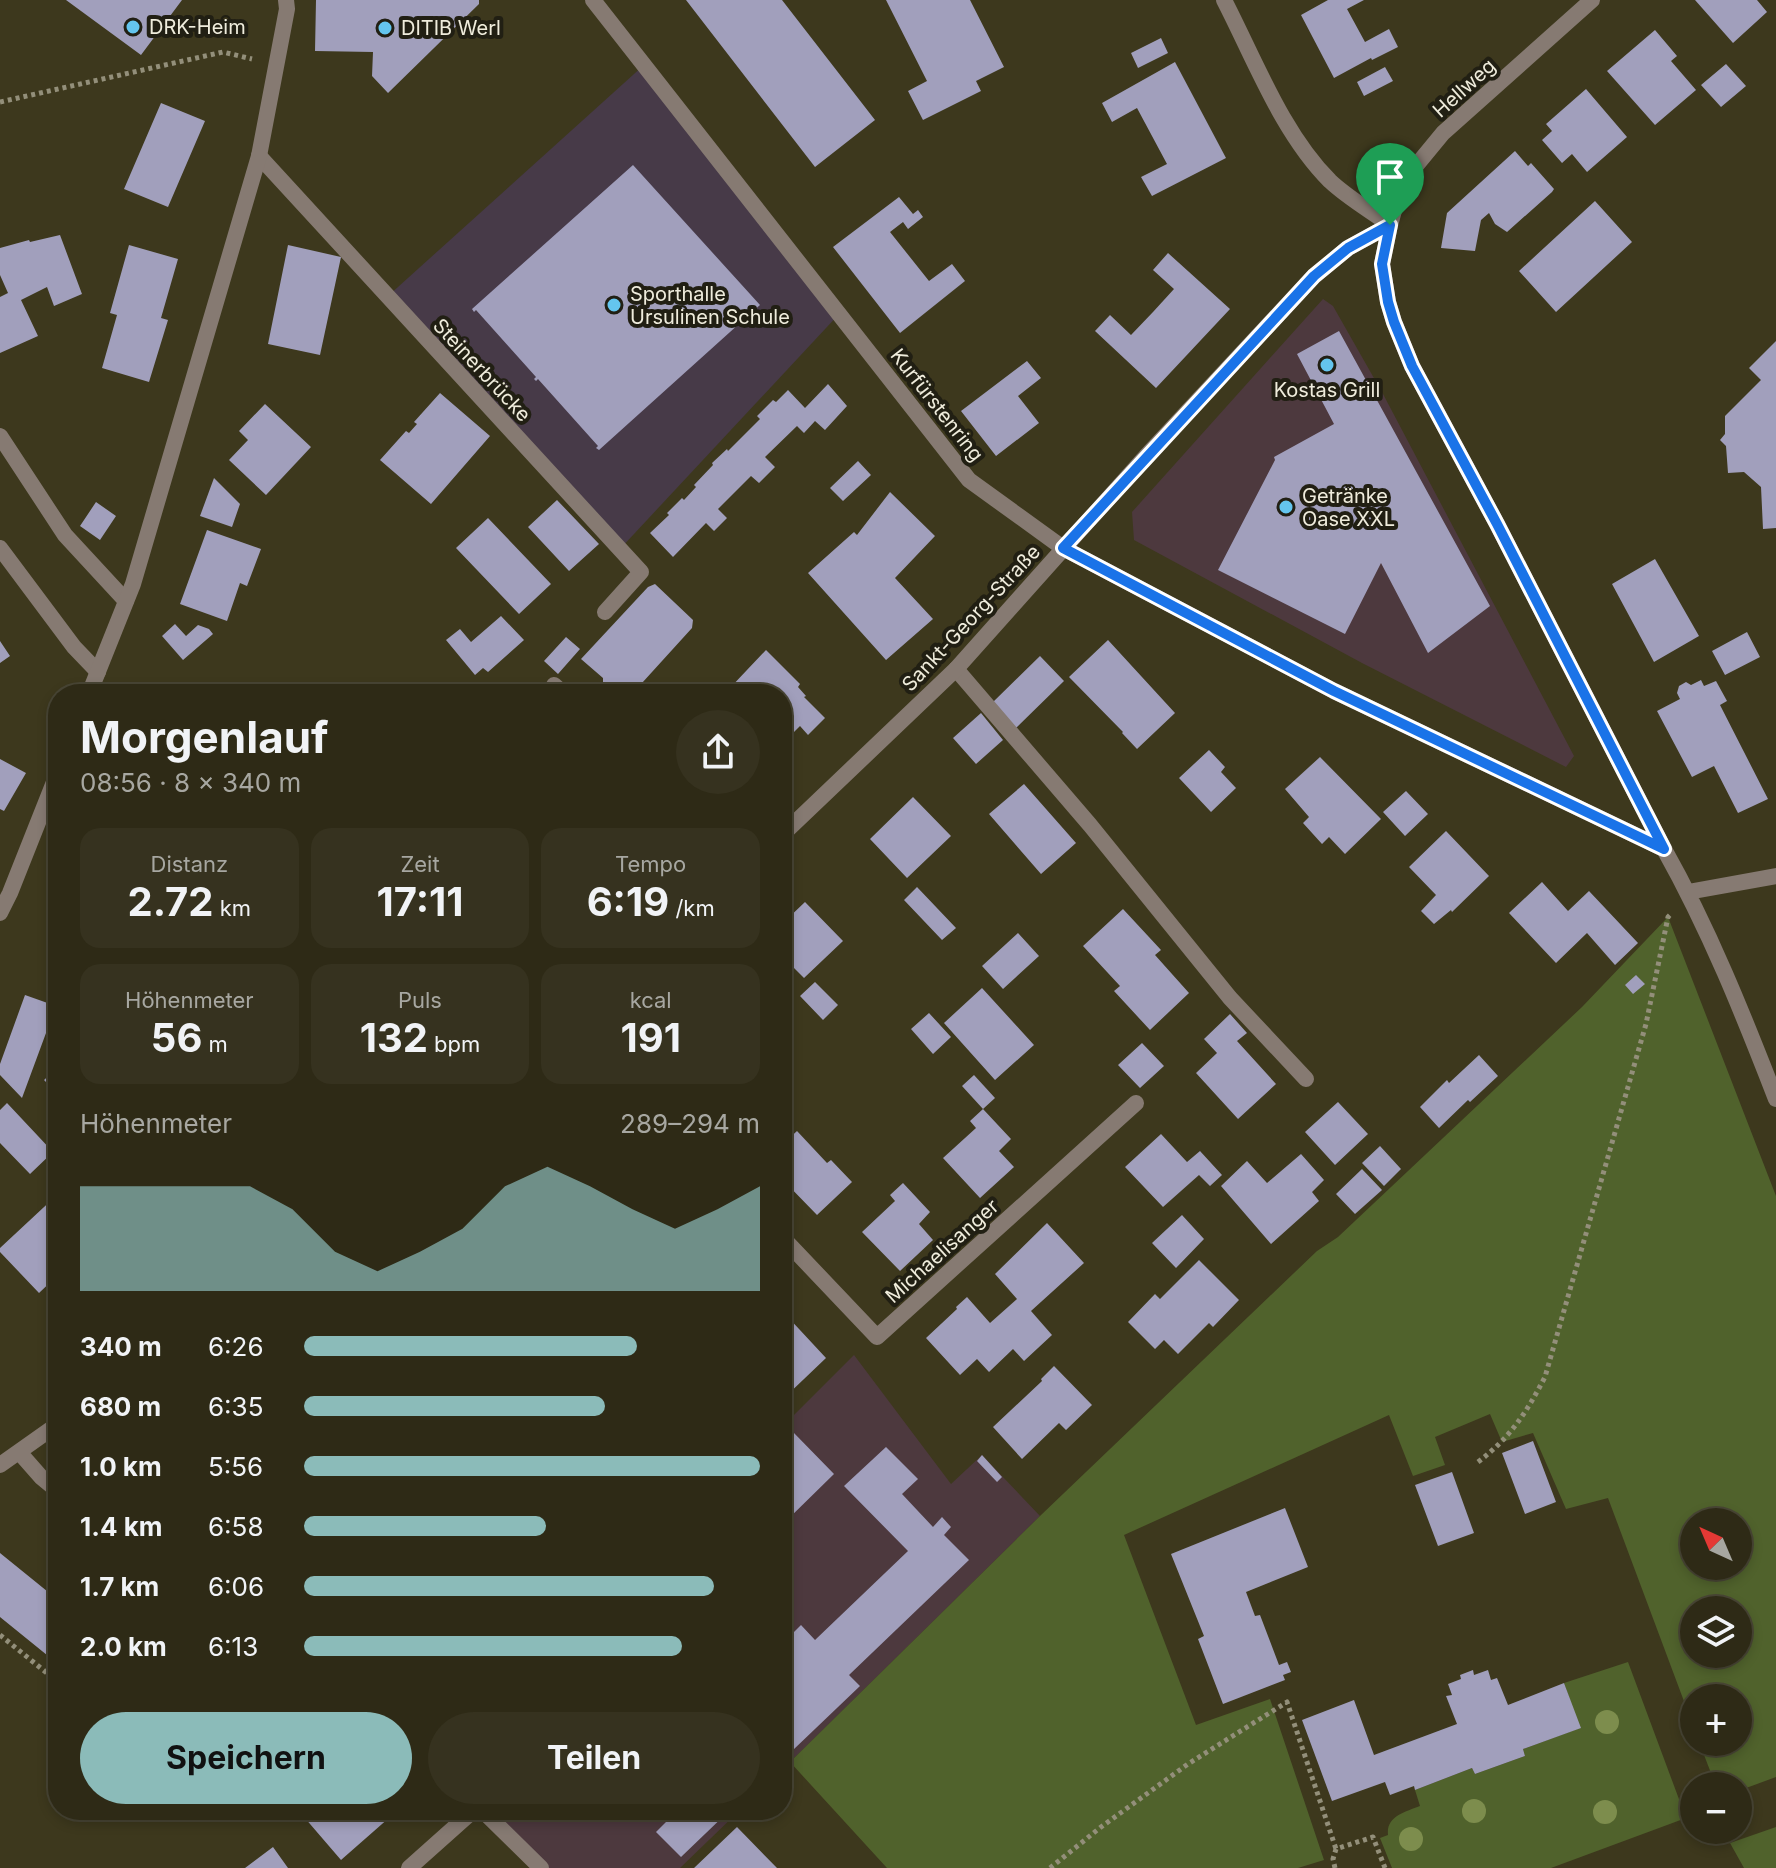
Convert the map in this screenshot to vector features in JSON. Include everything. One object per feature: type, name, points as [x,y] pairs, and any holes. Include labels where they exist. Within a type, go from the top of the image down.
[{"type":"street","points":[[93,684],[138,569],[259,156],[287,9],[286,0]]},
{"type":"street","name":"Kurfürstenring","points":[[593,0],[969,480],[1063,548],[1334,691],[1664,849]]},
{"type":"street","points":[[1224,0],[1300,145],[1331,182],[1390,225]]},
{"type":"street","name":"Hellweg","points":[[1592,0],[1443,133],[1415,167],[1398,196],[1382,264],[1388,302],[1412,366],[1688,892],[1737,1001],[1776,1099]]},
{"type":"street","name":"Steinerbrücke","points":[[259,156],[641,572],[605,612]]},
{"type":"street","name":"Sankt-Georg-Straße","points":[[792,825],[956,669],[1314,276],[1348,248],[1390,225]]},
{"type":"street","points":[[0,436],[65,535],[126,601]]},
{"type":"street","points":[[0,548],[74,647],[98,672]]},
{"type":"street","points":[[956,669],[1100,838],[1230,998],[1306,1079]]},
{"type":"street","points":[[0,913],[48,796]]},
{"type":"street","points":[[1688,892],[1776,876]]},
{"type":"street","name":"Michaelisanger","points":[[792,1248],[877,1337],[1136,1103]]},
{"type":"street","points":[[0,1465],[48,1431]]},
{"type":"street","points":[[19,1452],[48,1483]]},
{"type":"street","points":[[409,1868],[463,1820]]},
{"type":"street","points":[[492,1820],[541,1868]]},
{"type":"path","points":[[0,102],[223,52],[276,64]]},
{"type":"path","points":[[1478,1462],[1511,1434],[1545,1377],[1646,1024],[1668,917],[1688,892]]},
{"type":"path","points":[[0,1635],[48,1674]]},
{"type":"path","points":[[1050,1868],[1188,1764],[1287,1702],[1336,1849],[1333,1859],[1335,1868]]},
{"type":"path","points":[[1336,1849],[1373,1837],[1385,1868]]},
{"type":"shaded area","name":"Sporthalle Ursulinen Schule","points":[[644,65],[840,313],[620,549],[388,296]]},
{"type":"shaded area","points":[[1323,299],[1333,306],[1383,394],[1574,756],[1566,767],[1362,663],[1134,540],[1132,512]]},
{"type":"shaded area","points":[[854,1355],[951,1484],[982,1455],[1040,1516],[792,1760],[792,1417]]},
{"type":"shaded area","points":[[492,1820],[730,1820],[680,1868],[541,1868]]},
{"type":"green space","points":[[1668,917],[1776,1196],[1776,1777],[1752,1786],[1752,1772],[1711,1772],[1704,1756],[1752,1756],[1752,1684],[1680,1684],[1680,1691],[1608,1498],[1566,1509],[1533,1433],[1502,1442],[1490,1414],[1435,1437],[1445,1465],[1413,1476],[1389,1415],[1124,1535],[1196,1725],[1270,1699],[1324,1860],[1298,1868],[887,1868],[792,1764],[792,1760],[1040,1516],[1317,1251],[1338,1237],[1582,1007]]},
{"type":"green space","points":[[1628,1662],[1680,1802],[1680,1820],[1551,1868],[1392,1868],[1380,1838],[1388,1835],[1393,1819],[1420,1806],[1415,1790],[1472,1768],[1475,1774],[1525,1756],[1523,1749],[1580,1728],[1564,1683]]},
{"type":"green space","points":[[1776,1827],[1776,1868],[1744,1868],[1731,1844],[1752,1844],[1752,1835]]},
{"type":"building","name":"DRK-Heim","points":[[66,0],[182,0],[141,55]]},
{"type":"building","name":"DITIB Werl","points":[[316,0],[479,0],[479,4],[388,93],[372,76],[373,52],[315,51]]},
{"type":"building","points":[[686,0],[782,0],[875,120],[815,167]]},
{"type":"building","points":[[886,0],[970,0],[1004,67],[976,81],[981,91],[923,120],[908,91],[927,81]]},
{"type":"building","points":[[1328,0],[1364,0],[1347,9],[1365,42],[1389,29],[1398,47],[1334,78],[1301,15]]},
{"type":"building","points":[[1695,0],[1757,0],[1767,12],[1733,43]]},
{"type":"building","points":[[1655,30],[1677,56],[1671,61],[1696,90],[1655,125],[1607,71]]},
{"type":"building","points":[[1161,38],[1168,53],[1138,68],[1131,53]]},
{"type":"building","points":[[1175,62],[1226,158],[1152,196],[1141,177],[1167,164],[1137,108],[1112,122],[1102,103]]},
{"type":"building","points":[[1726,64],[1746,86],[1721,107],[1701,85]]},
{"type":"building","points":[[1385,67],[1393,81],[1364,96],[1357,82]]},
{"type":"building","points":[[1586,89],[1627,137],[1587,172],[1572,154],[1562,163],[1542,140],[1552,131],[1546,124]]},
{"type":"building","points":[[161,103],[205,121],[168,207],[124,189]]},
{"type":"building","points":[[1515,151],[1528,166],[1531,163],[1554,189],[1552,192],[1507,232],[1495,224],[1489,213],[1481,220],[1475,251],[1441,248],[1447,213]]},
{"type":"building","points":[[633,165],[760,305],[599,450],[472,309]]},
{"type":"building","points":[[899,197],[913,214],[918,210],[923,217],[908,229],[903,222],[890,232],[929,281],[952,264],[965,281],[900,333],[833,247]]},
{"type":"building","points":[[1595,201],[1632,242],[1556,312],[1519,271]]},
{"type":"building","points":[[60,235],[82,294],[54,306],[47,287],[21,300],[38,336],[0,353],[0,297],[8,293],[0,275],[0,248]]},
{"type":"building","points":[[129,245],[178,259],[161,318],[168,320],[149,382],[102,368],[117,315],[110,313]]},
{"type":"building","points":[[288,245],[341,257],[320,355],[268,344]]},
{"type":"building","points":[[1168,253],[1230,309],[1156,388],[1095,331],[1110,315],[1131,335],[1153,312],[1174,289],[1153,270]]},
{"type":"building","points":[[1339,331],[1490,606],[1428,653],[1381,563],[1345,634],[1218,570],[1274,457],[1334,424],[1297,354]]},
{"type":"building","points":[[1776,341],[1776,528],[1763,529],[1761,487],[1744,472],[1728,473],[1726,446],[1720,440],[1725,434],[1725,416],[1761,380],[1749,368]]},
{"type":"building","points":[[1027,361],[1041,378],[1018,396],[1039,423],[996,456],[961,411]]},
{"type":"building","points":[[828,384],[847,406],[825,430],[815,421],[804,433],[797,426],[765,457],[775,467],[759,483],[751,476],[718,509],[727,518],[714,531],[706,523],[673,557],[650,533],[669,515],[667,513],[696,487],[694,485],[712,463],[760,419],[757,416],[773,400],[776,402],[788,390],[805,408]]},
{"type":"building","points":[[440,393],[490,436],[431,504],[380,460],[406,431],[409,433],[417,424],[414,422]]},
{"type":"building","points":[[265,404],[311,447],[266,495],[229,460],[248,440],[239,431]]},
{"type":"building","points":[[858,461],[871,475],[843,501],[830,488]]},
{"type":"building","points":[[214,478],[240,504],[232,527],[200,516]]},
{"type":"building","points":[[890,492],[935,536],[895,578],[933,619],[886,660],[808,573],[854,532],[857,535]]},
{"type":"building","points":[[557,500],[599,544],[569,571],[528,527]]},
{"type":"building","points":[[96,502],[116,516],[100,540],[80,526]]},
{"type":"building","points":[[488,518],[551,584],[519,614],[456,548]]},
{"type":"building","points":[[207,530],[261,549],[247,586],[240,583],[227,621],[180,604]]},
{"type":"building","points":[[1655,559],[1699,636],[1654,662],[1612,584]]},
{"type":"building","points":[[655,584],[693,620],[692,628],[641,684],[603,684],[603,678],[581,659],[648,587]]},
{"type":"building","points":[[501,616],[524,640],[488,672],[483,668],[475,675],[446,640],[460,629],[471,642]]},
{"type":"building","points":[[175,624],[186,636],[198,625],[213,634],[183,660],[162,636]]},
{"type":"building","points":[[1747,632],[1760,657],[1725,675],[1712,651]]},
{"type":"building","points":[[566,637],[580,649],[558,674],[544,661]]},
{"type":"building","points":[[1108,640],[1175,713],[1137,749],[1069,677]]},
{"type":"building","points":[[0,641],[10,656],[0,663]]},
{"type":"building","points":[[766,650],[800,684],[798,687],[804,697],[825,718],[808,735],[800,726],[792,734],[792,684],[734,684]]},
{"type":"building","points":[[1040,656],[1064,681],[1015,729],[992,703]]},
{"type":"building","points":[[1701,680],[1704,686],[1716,681],[1727,701],[1720,705],[1768,799],[1738,813],[1714,766],[1692,777],[1657,711],[1680,699],[1677,693],[1679,686]]},
{"type":"building","points":[[981,713],[1003,740],[976,764],[953,738]]},
{"type":"building","points":[[1209,750],[1225,767],[1221,772],[1236,788],[1211,812],[1179,778]]},
{"type":"building","points":[[1320,757],[1381,819],[1345,854],[1329,837],[1322,844],[1303,823],[1309,817],[1285,789]]},
{"type":"building","points":[[0,759],[26,773],[4,811],[0,809]]},
{"type":"building","points":[[1024,784],[1076,843],[1041,874],[989,814]]},
{"type":"building","points":[[1406,791],[1428,814],[1405,836],[1383,812]]},
{"type":"building","points":[[913,797],[951,836],[907,878],[870,839]]},
{"type":"building","points":[[1446,831],[1489,876],[1452,912],[1434,924],[1421,911],[1436,895],[1409,867]]},
{"type":"building","points":[[1542,882],[1568,911],[1589,891],[1638,943],[1615,965],[1587,933],[1556,963],[1509,913]]},
{"type":"building","points":[[917,887],[956,928],[942,940],[904,900]]},
{"type":"building","points":[[805,902],[843,941],[804,978],[792,966],[792,914]]},
{"type":"building","points":[[1123,909],[1161,950],[1155,955],[1189,993],[1150,1030],[1114,991],[1120,986],[1083,946]]},
{"type":"building","points":[[1018,933],[1039,956],[1003,989],[982,966]]},
{"type":"building","points":[[1636,975],[1645,984],[1633,994],[1625,985]]},
{"type":"building","points":[[815,982],[838,1005],[823,1020],[800,996]]},
{"type":"building","points":[[982,988],[1034,1045],[995,1080],[944,1023]]},
{"type":"building","points":[[25,995],[48,1003],[48,1028],[22,1098],[0,1075],[0,1064]]},
{"type":"building","points":[[929,1013],[951,1037],[933,1054],[911,1029]]},
{"type":"building","points":[[1230,1014],[1247,1033],[1237,1041],[1276,1084],[1238,1119],[1196,1073],[1217,1053],[1204,1039]]},
{"type":"building","points":[[1142,1043],[1164,1066],[1140,1088],[1118,1065]]},
{"type":"building","points":[[1479,1055],[1498,1076],[1439,1128],[1420,1107],[1447,1080],[1449,1083]]},
{"type":"building","points":[[974,1075],[995,1098],[983,1109],[962,1086]]},
{"type":"building","points":[[1338,1102],[1368,1134],[1335,1165],[1305,1132]]},
{"type":"building","points":[[7,1103],[48,1147],[48,1157],[30,1174],[0,1143],[0,1110]]},
{"type":"building","points":[[983,1109],[1011,1139],[999,1151],[1014,1167],[980,1198],[943,1158],[976,1128],[970,1121]]},
{"type":"building","points":[[797,1131],[827,1163],[831,1160],[852,1182],[817,1215],[792,1189],[792,1136]]},
{"type":"building","points":[[1161,1134],[1187,1162],[1200,1151],[1222,1175],[1210,1186],[1199,1175],[1163,1207],[1125,1167]]},
{"type":"building","points":[[1380,1146],[1401,1169],[1384,1186],[1362,1163]]},
{"type":"building","points":[[1301,1154],[1324,1180],[1312,1192],[1319,1201],[1271,1244],[1221,1186],[1247,1161],[1267,1183]]},
{"type":"building","points":[[1362,1169],[1382,1190],[1355,1214],[1336,1194]]},
{"type":"building","points":[[903,1183],[930,1212],[919,1224],[933,1240],[900,1271],[862,1232],[895,1201],[890,1195]]},
{"type":"building","points":[[48,1203],[48,1284],[39,1293],[0,1252],[0,1248]]},
{"type":"building","points":[[1182,1215],[1204,1239],[1176,1268],[1152,1243]]},
{"type":"building","points":[[1047,1223],[1084,1263],[1031,1311],[1052,1335],[1024,1361],[1013,1349],[989,1372],[977,1359],[960,1375],[926,1338],[967,1297],[990,1323],[1017,1299],[995,1274]]},
{"type":"building","points":[[1199,1260],[1239,1300],[1213,1327],[1209,1323],[1178,1354],[1164,1340],[1155,1349],[1128,1322],[1155,1294],[1160,1299]]},
{"type":"building","points":[[792,1321],[826,1358],[792,1390]]},
{"type":"building","points":[[1054,1366],[1092,1405],[1066,1430],[1059,1423],[1022,1459],[993,1427]]},
{"type":"building","points":[[794,1433],[834,1474],[792,1515]]},
{"type":"building","points":[[1533,1441],[1556,1502],[1525,1514],[1502,1453]]},
{"type":"building","points":[[886,1447],[918,1479],[902,1494],[933,1527],[942,1517],[951,1527],[944,1535],[969,1560],[849,1675],[860,1686],[793,1750],[792,1634],[801,1625],[815,1640],[908,1551],[844,1486]]},
{"type":"building","points":[[982,1455],[1002,1477],[997,1482],[977,1461]]},
{"type":"building","points":[[1452,1472],[1474,1533],[1438,1546],[1415,1485]]},
{"type":"building","points":[[1285,1508],[1308,1567],[1246,1592],[1255,1616],[1260,1615],[1279,1665],[1287,1662],[1291,1672],[1283,1675],[1285,1680],[1223,1704],[1198,1639],[1204,1636],[1171,1554]]},
{"type":"building","points":[[0,1553],[48,1592],[48,1656],[0,1617]]},
{"type":"building","points":[[1473,1670],[1474,1675],[1488,1670],[1491,1680],[1497,1678],[1508,1705],[1564,1683],[1581,1728],[1523,1749],[1525,1756],[1475,1774],[1472,1768],[1415,1790],[1414,1786],[1390,1795],[1385,1782],[1332,1801],[1302,1720],[1354,1700],[1374,1755],[1457,1724],[1446,1696],[1452,1695],[1448,1684]]},
{"type":"building","points":[[307,1820],[387,1820],[341,1860]]},
{"type":"building","points":[[668,1820],[720,1820],[681,1857],[656,1832]]},
{"type":"building","points":[[737,1827],[777,1868],[694,1868]]},
{"type":"building","points":[[273,1847],[288,1868],[245,1868]]},
{"type":"place","name":"DRK-Heim","points":[[133,27]]},
{"type":"place","name":"DITIB Werl","points":[[385,28]]},
{"type":"place","name":"Sporthalle Ursulinen Schule","points":[[614,305]]},
{"type":"place","name":"Kostas Grill","points":[[1327,365]]},
{"type":"place","name":"Getränke Oase XXL","points":[[1286,507]]},
{"type":"route","points":[[1390,225],[1382,264],[1388,302],[1412,366],[1664,849],[1334,691],[1063,548],[1314,276],[1348,248],[1390,225]]}]
